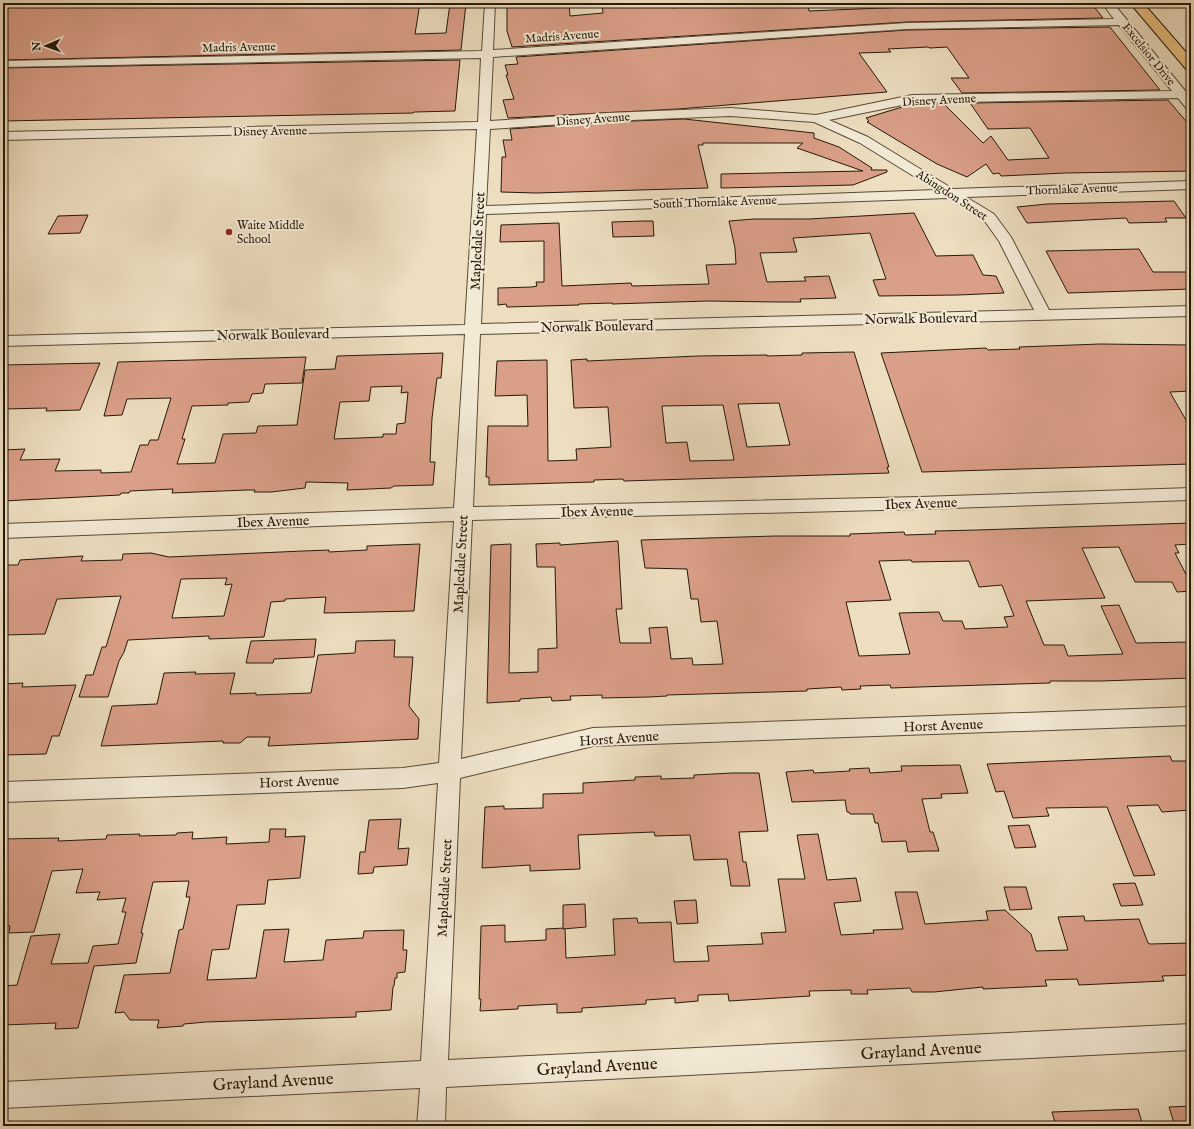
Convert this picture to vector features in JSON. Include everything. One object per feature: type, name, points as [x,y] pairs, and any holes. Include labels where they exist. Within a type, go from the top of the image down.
[{"type":"main road","name":"Excelsior Drive","points":[[1136,3],[1191,66]]},
{"type":"street","name":"Mapledale Street","points":[[431,1126],[490,3]]},
{"type":"street","name":"Excelsior Drive","points":[[1107,3],[1191,106]]},
{"type":"street","name":"Madris Avenue","points":[[3,64],[487,54],[907,26],[1123,22]]},
{"type":"street","name":"Disney Avenue","points":[[3,136],[484,126],[607,117],[731,112],[816,119],[912,99],[1181,94]]},
{"type":"street","name":"Abingdon Street","points":[[816,119],[864,140],[989,217],[1006,240],[1044,314]]},
{"type":"street","name":"Thornlake Avenue","points":[[952,193],[1191,186]]},
{"type":"street","name":"South Thornlake Avenue","points":[[479,210],[952,193]]},
{"type":"street","name":"Norwalk Boulevard","points":[[3,341],[1044,314],[1191,312]]},
{"type":"street","name":"Ibex Avenue","points":[[3,531],[463,514],[928,503],[1191,494]]},
{"type":"street","name":"Horst Avenue","points":[[3,792],[403,778],[450,771],[593,737],[1191,716]]},
{"type":"street","name":"Grayland Avenue","points":[[3,1095],[1191,1037]]},
{"type":"building","points":[[90,3],[420,3],[415,34],[446,33],[450,3],[466,3],[461,50],[3,60],[3,5]]},
{"type":"building","points":[[510,3],[569,3],[570,16],[603,13],[602,3],[672,3],[673,8],[710,3],[808,3],[809,11],[956,5],[955,3],[1091,3],[1103,18],[907,22],[512,47],[507,31],[507,6],[510,6]]},
{"type":"building","points":[[1110,27],[1160,90],[962,93],[951,78],[969,78],[947,47],[928,47],[888,49],[891,52],[859,53],[887,92],[678,109],[508,118],[503,100],[514,99],[506,75],[508,75],[505,65],[518,64],[516,57],[907,30]]},
{"type":"building","points":[[460,60],[455,111],[3,121],[3,68]]},
{"type":"building","points":[[1168,100],[1191,127],[1191,171],[1065,173],[1001,176],[999,173],[993,174],[986,164],[967,177],[937,164],[867,122],[869,121],[866,118],[912,104],[944,104],[983,143],[991,136],[1008,160],[1049,158],[1030,128],[988,129],[970,103]]},
{"type":"building","points":[[684,119],[814,133],[814,138],[839,147],[872,168],[871,170],[887,170],[887,172],[853,185],[721,188],[721,174],[863,171],[797,148],[803,143],[703,143],[703,145],[698,145],[708,188],[536,193],[501,192],[502,157],[506,157],[503,140],[512,140],[510,129],[607,122]]},
{"type":"building","points":[[1174,201],[1186,218],[1165,218],[1167,222],[1129,223],[1126,218],[1027,223],[1017,207],[1047,204]]},
{"type":"building","points":[[914,213],[936,256],[973,255],[983,275],[996,276],[1004,293],[879,296],[873,280],[886,279],[870,233],[793,238],[797,252],[760,253],[767,282],[806,281],[804,277],[829,276],[836,298],[800,299],[801,302],[708,301],[507,307],[506,304],[498,305],[498,288],[532,287],[537,286],[536,282],[544,282],[544,241],[500,242],[501,225],[559,223],[562,286],[631,283],[632,286],[709,284],[706,265],[736,264],[735,248],[729,221],[754,219],[809,219]]},
{"type":"building","points":[[88,215],[80,233],[48,234],[58,216]]},
{"type":"building","points":[[653,221],[654,236],[613,237],[612,222]]},
{"type":"building","points":[[1139,249],[1153,272],[1191,272],[1191,289],[1068,293],[1046,251]]},
{"type":"building","points":[[1100,344],[1191,345],[1191,391],[1170,392],[1191,429],[1191,464],[922,472],[881,353],[986,348],[988,350],[1020,349],[1019,347]]},
{"type":"building","points":[[854,352],[889,467],[887,467],[889,473],[624,481],[623,479],[594,480],[594,482],[489,485],[489,477],[486,477],[488,426],[528,426],[527,395],[495,396],[497,361],[547,360],[548,461],[577,460],[576,449],[611,447],[608,407],[574,408],[571,360],[587,359],[587,361],[698,356],[802,355],[802,353]],"holes":[[[779,403],[790,445],[747,447],[738,404]],[[723,405],[734,460],[690,461],[687,442],[666,443],[662,406]]]},
{"type":"building","points":[[443,353],[441,378],[437,378],[432,418],[430,462],[435,462],[433,485],[394,486],[391,488],[347,490],[348,483],[306,482],[305,488],[271,492],[254,492],[255,490],[247,490],[172,493],[173,489],[130,491],[129,493],[121,493],[120,495],[3,501],[3,450],[25,449],[20,460],[60,459],[55,471],[101,470],[101,473],[131,472],[140,445],[148,445],[150,440],[158,440],[171,398],[127,399],[122,415],[104,416],[118,362],[306,357],[302,383],[265,384],[263,393],[252,394],[249,402],[228,403],[228,405],[192,406],[182,439],[185,439],[177,464],[215,463],[223,434],[256,433],[258,426],[297,425],[305,370],[335,369],[337,356]],"holes":[[[402,386],[401,393],[408,392],[405,423],[397,424],[396,434],[383,434],[383,437],[334,439],[340,402],[369,401],[371,387]]]},
{"type":"building","points":[[100,363],[80,410],[46,411],[47,408],[3,409],[3,365]]},
{"type":"building","points":[[1191,523],[1191,544],[1175,545],[1179,553],[1175,553],[1191,584],[1191,591],[1177,592],[1172,582],[1135,582],[1119,547],[1082,548],[1105,598],[1026,601],[1044,645],[1064,645],[1068,656],[1123,654],[1101,606],[1119,605],[1136,643],[1191,642],[1191,678],[1050,681],[1050,683],[891,688],[890,685],[860,686],[861,689],[842,690],[841,687],[807,689],[807,691],[667,695],[649,697],[602,698],[602,695],[570,696],[571,700],[552,701],[551,697],[487,703],[491,545],[511,544],[509,673],[538,672],[538,649],[557,648],[555,567],[537,567],[536,544],[560,543],[560,545],[618,541],[622,609],[616,609],[620,643],[651,643],[649,628],[667,627],[671,659],[692,658],[693,665],[723,664],[717,621],[701,622],[698,599],[691,599],[687,569],[645,568],[641,540],[776,536],[850,536],[850,534],[904,532],[905,535],[936,534],[935,531]],"holes":[[[911,560],[912,562],[969,561],[979,587],[1002,585],[1014,616],[1004,617],[1008,627],[965,629],[962,621],[943,621],[939,612],[899,613],[910,654],[859,656],[846,602],[891,600],[879,561]]]},
{"type":"building","points":[[420,544],[414,611],[324,613],[326,597],[285,599],[285,601],[271,602],[264,637],[209,639],[209,636],[128,640],[119,661],[108,697],[79,697],[86,675],[93,675],[102,647],[106,647],[121,596],[57,599],[45,634],[3,635],[3,565],[18,565],[20,560],[83,556],[81,561],[122,560],[123,554],[151,553],[169,557],[329,550],[329,552],[367,550],[367,546]],"holes":[[[227,578],[225,585],[232,584],[224,616],[172,618],[181,579]]]},
{"type":"building","points":[[316,639],[314,657],[274,659],[273,663],[246,663],[251,641]]},
{"type":"building","points":[[395,640],[394,657],[413,657],[409,706],[419,719],[418,739],[268,746],[270,737],[247,737],[240,743],[223,743],[223,741],[101,746],[112,706],[157,704],[164,673],[235,673],[230,694],[256,693],[256,695],[311,693],[318,655],[355,653],[356,641]]},
{"type":"building","points":[[23,683],[22,687],[76,685],[59,736],[52,736],[46,754],[3,755],[3,684]]},
{"type":"building","points":[[1170,756],[1172,761],[1186,761],[1191,772],[1191,810],[1162,812],[1158,805],[1127,806],[1155,875],[1134,876],[1107,807],[1046,808],[1049,816],[1013,818],[1004,791],[996,792],[987,764]]},
{"type":"building","points":[[960,765],[968,793],[941,794],[942,798],[922,799],[930,832],[933,832],[939,851],[908,852],[906,841],[882,842],[878,823],[875,823],[873,814],[850,814],[847,812],[845,800],[792,802],[786,772],[813,770],[814,773],[850,771],[849,769],[869,768],[870,773],[902,771],[901,766]]},
{"type":"building","points":[[759,773],[768,831],[739,832],[743,862],[746,862],[750,886],[731,886],[727,859],[694,860],[690,835],[655,836],[654,832],[578,835],[580,869],[530,871],[530,865],[482,868],[485,807],[504,806],[504,809],[543,808],[543,794],[583,793],[583,783],[635,780],[635,777],[661,776],[661,779],[694,778],[694,775]]},
{"type":"building","points":[[401,819],[398,849],[409,848],[407,865],[374,867],[373,873],[358,874],[360,852],[365,852],[369,820]]},
{"type":"building","points":[[1029,825],[1036,847],[1015,848],[1008,826]]},
{"type":"building","points":[[270,829],[286,829],[285,837],[305,836],[300,878],[268,880],[265,904],[237,905],[229,949],[212,950],[207,980],[256,978],[264,930],[289,929],[284,962],[323,960],[326,940],[363,938],[364,931],[404,930],[403,950],[407,950],[405,972],[397,973],[397,978],[395,978],[391,1010],[356,1012],[356,1017],[206,1022],[157,1028],[159,1020],[130,1020],[124,1012],[115,1013],[124,975],[170,973],[179,930],[183,929],[190,897],[186,897],[189,881],[153,882],[141,933],[143,933],[136,963],[94,966],[78,1028],[55,1029],[56,1023],[3,1025],[3,986],[17,985],[31,936],[60,934],[51,964],[88,963],[93,946],[118,944],[126,912],[122,912],[126,898],[97,900],[100,892],[76,893],[83,869],[52,871],[34,932],[9,933],[10,926],[3,926],[3,839],[59,838],[58,841],[106,839],[107,835],[176,835],[177,833],[193,832],[192,839],[227,837],[226,844],[269,842]]},
{"type":"building","points":[[818,834],[827,880],[856,878],[861,901],[834,903],[841,935],[874,933],[873,930],[903,929],[895,892],[917,892],[925,924],[988,920],[986,911],[1005,910],[1031,934],[1036,951],[1068,950],[1058,917],[1084,916],[1085,921],[1139,919],[1148,943],[1150,944],[1191,943],[1191,975],[1162,976],[1164,981],[1079,985],[1077,979],[1045,980],[1047,986],[983,989],[983,987],[934,992],[912,992],[910,988],[867,990],[868,994],[851,994],[851,990],[809,991],[810,996],[729,1001],[728,994],[698,995],[698,1001],[675,1003],[675,998],[646,1000],[646,1004],[582,1008],[582,1012],[557,1013],[557,1004],[518,1006],[518,1009],[480,1011],[481,926],[505,925],[505,942],[546,940],[546,929],[565,928],[566,958],[615,955],[613,919],[637,918],[638,923],[671,922],[674,962],[709,961],[707,946],[763,944],[761,933],[786,932],[778,879],[805,879],[797,835]]},
{"type":"building","points":[[1135,883],[1143,905],[1121,906],[1113,884]]},
{"type":"building","points":[[1004,887],[1026,887],[1032,909],[1010,910]]},
{"type":"building","points":[[696,900],[698,923],[677,924],[674,901]]},
{"type":"building","points":[[585,904],[586,927],[563,929],[563,905]]},
{"type":"building","points":[[1191,1106],[1191,1126],[1175,1126],[1169,1107]]},
{"type":"building","points":[[1138,1109],[1143,1126],[1056,1126],[1052,1112]]},
{"type":"place","name":"Waite Middle School","points":[[229,232]]}]
